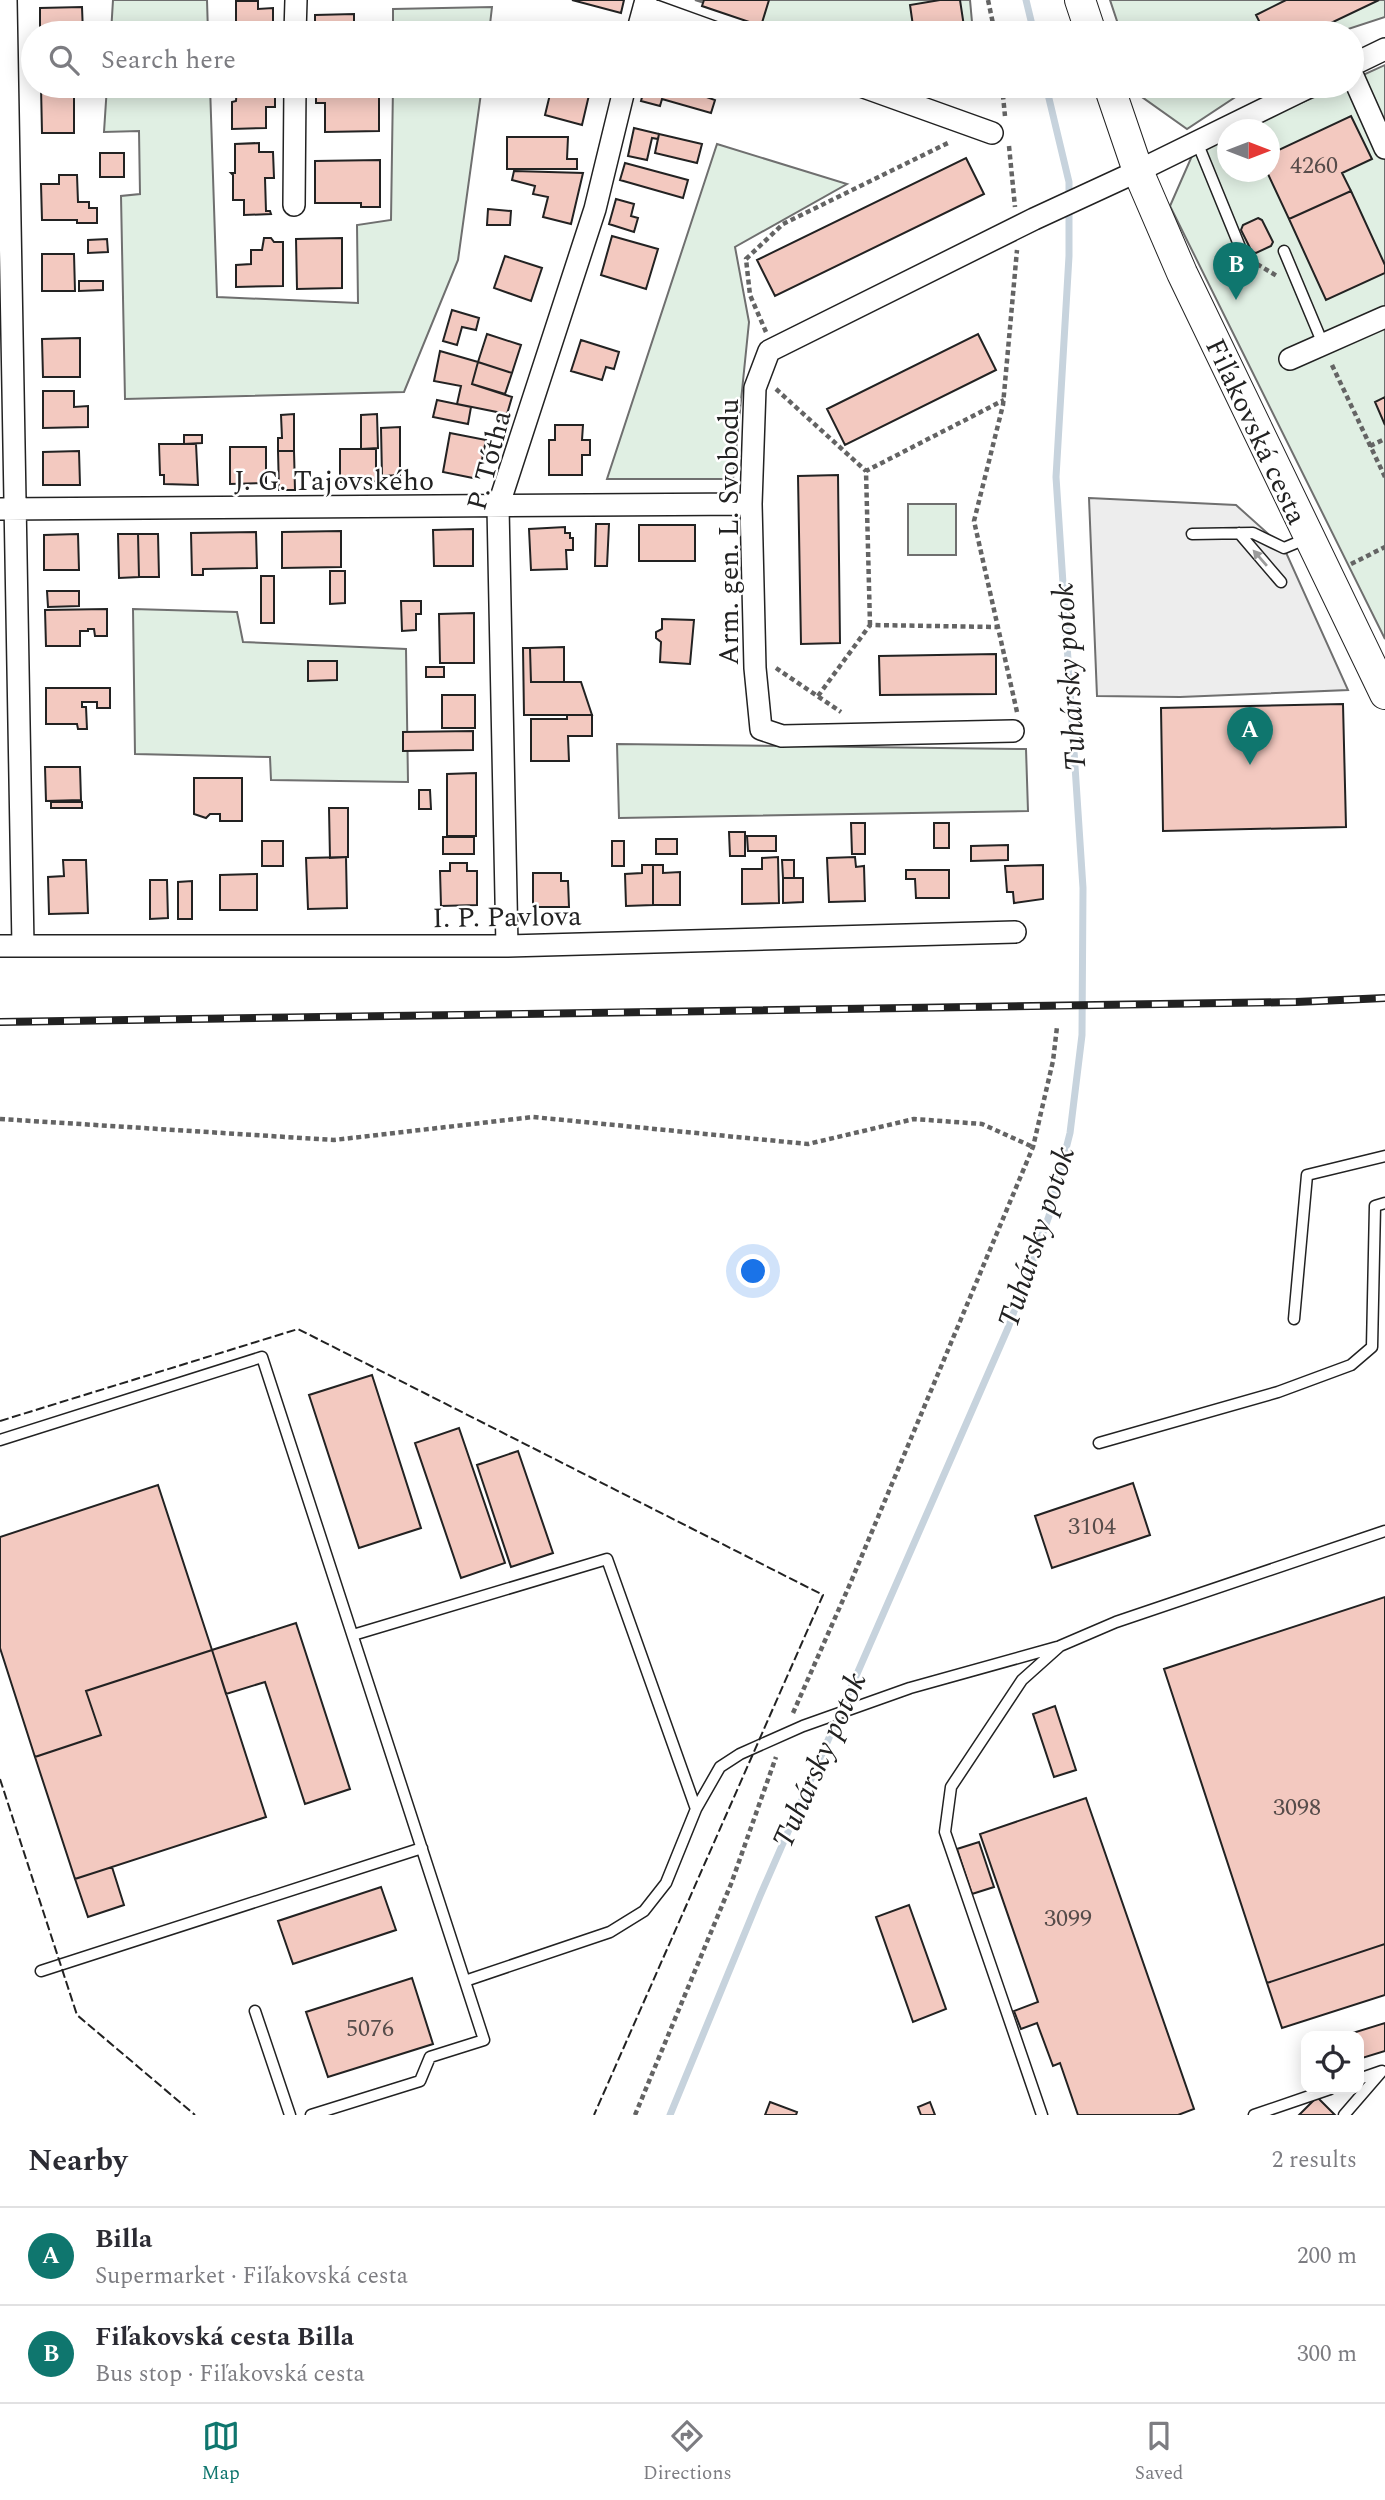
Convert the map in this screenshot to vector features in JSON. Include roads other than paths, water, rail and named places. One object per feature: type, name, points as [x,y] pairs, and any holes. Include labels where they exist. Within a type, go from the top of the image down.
[{"type":"street","points":[[6,0],[8,509],[23,946]]},
{"type":"street","points":[[295,21],[296,0]]},
{"type":"street","points":[[1080,0],[1087,21]]},
{"type":"street","points":[[645,4],[687,21]]},
{"type":"street","points":[[1364,59],[1385,49]]},
{"type":"street","points":[[294,205],[295,98]]},
{"type":"street","name":"P. Tótha","points":[[506,946],[498,507],[595,209],[622,98]]},
{"type":"street","points":[[898,98],[1002,132]]},
{"type":"street","name":"Fiľakovská cesta","points":[[1113,98],[1138,171],[1296,543],[1385,694]]},
{"type":"street","name":"Arm. gen. L. Svobodu","points":[[1013,731],[782,736],[761,729],[755,662],[751,504],[755,388],[769,351],[1025,223],[1287,98]]},
{"type":"street","points":[[1363,98],[1385,148]]},
{"type":"street","points":[[1290,359],[1385,317]]},
{"type":"street","name":"J. G. Tajovského","points":[[8,509],[751,504]]},
{"type":"street","name":"I. P. Pavlova","points":[[0,946],[506,946],[1015,932]]},
{"type":"lane","points":[[1197,142],[1244,257]]},
{"type":"lane","points":[[1284,251],[1323,344]]},
{"type":"lane","points":[[1192,534],[1253,533],[1296,543]]},
{"type":"lane","points":[[1236,534],[1281,582]]},
{"type":"lane","points":[[1294,1319],[1307,1175],[1385,1156]]},
{"type":"lane","points":[[1099,1443],[1278,1392],[1350,1365],[1372,1347],[1375,1206],[1385,1203]]},
{"type":"lane","points":[[0,1440],[262,1357],[484,2040],[430,2057],[420,2081],[311,2115]]},
{"type":"lane","points":[[465,1980],[610,1932],[644,1911],[666,1883],[696,1809],[720,1767],[740,1754],[803,1726],[910,1688],[1060,1646],[1116,1622],[1385,1531]]},
{"type":"lane","points":[[353,1635],[607,1559],[696,1809]]},
{"type":"lane","points":[[1042,2115],[945,1832],[951,1787],[1022,1681],[1060,1646]]},
{"type":"lane","points":[[41,1971],[422,1848]]},
{"type":"lane","points":[[255,2011],[290,2115]]},
{"type":"lane","points":[[1364,2077],[1382,2071],[1364,2092]]},
{"type":"lane","points":[[1254,2115],[1315,2094]]},
{"type":"lane","points":[[1344,2115],[1362,2094]]},
{"type":"waterway","name":"Tuhársky potok","points":[[1026,0],[1031,21]]},
{"type":"waterway","name":"Tuhársky potok","points":[[670,2115],[760,1896],[1008,1328],[1049,1216],[1070,1133],[1082,1035],[1083,888],[1056,477],[1069,256],[1069,182],[1049,98]]},
{"type":"railway","points":[[0,1022],[1296,1002],[1385,998]]},
{"type":"place","name":"Fiľakovská cesta Billa","points":[[1236,300]]},
{"type":"place","name":"Billa","points":[[1250,765]]}]
